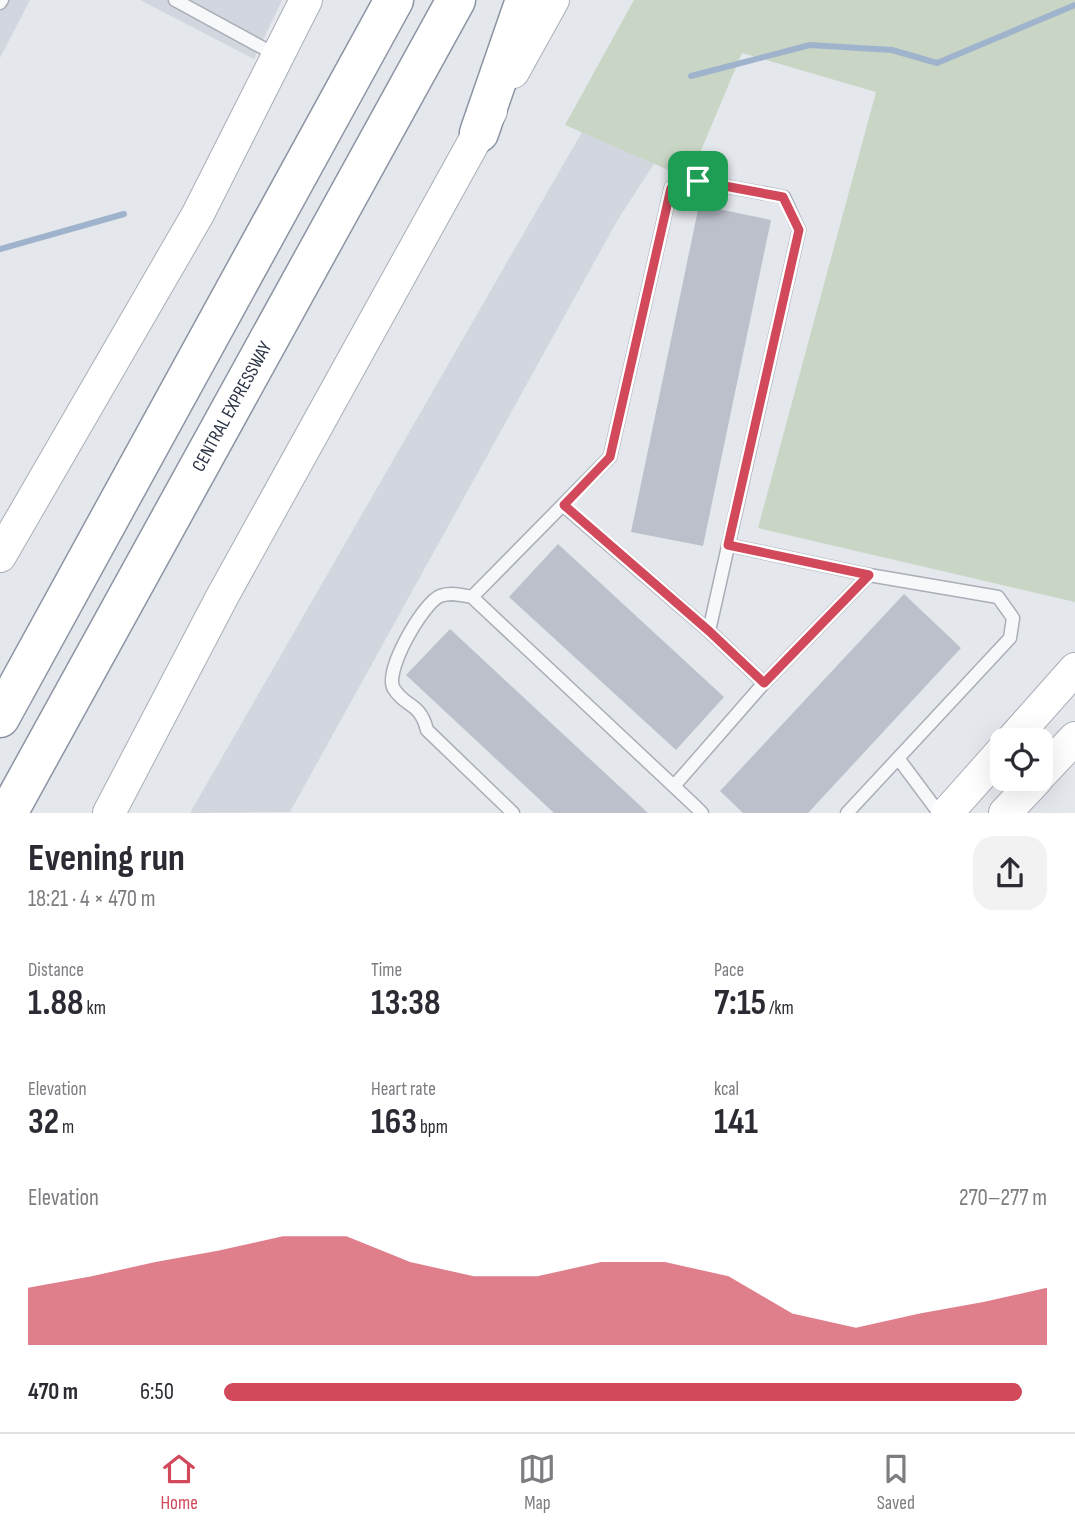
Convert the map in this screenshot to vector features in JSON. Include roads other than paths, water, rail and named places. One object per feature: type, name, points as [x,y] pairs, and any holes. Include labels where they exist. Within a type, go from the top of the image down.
[{"type":"highway","points":[[0,718],[394,0]]},
{"type":"highway","name":"CENTRAL EXPRESSWAY","points":[[8,813],[456,0]]},
{"type":"highway","points":[[478,133],[525,0]]},
{"type":"main road","points":[[0,556],[198,214],[306,0]]},
{"type":"main road","points":[[109,813],[222,597],[553,0]]},
{"type":"main road","points":[[1023,728],[1075,669]]},
{"type":"main road","points":[[117,813],[157,724]]},
{"type":"main road","points":[[1053,761],[1075,738]]},
{"type":"main road","points":[[947,813],[990,765]]},
{"type":"main road","points":[[1005,813],[1026,791]]},
{"type":"lane","points":[[175,0],[277,56]]},
{"type":"lane","points":[[472,597],[610,457],[671,188],[698,181],[783,197],[799,230],[709,631]]},
{"type":"lane","points":[[564,505],[709,631],[764,683]]},
{"type":"lane","points":[[728,545],[869,575],[998,597],[1013,618],[1010,638],[847,813]]},
{"type":"lane","points":[[674,786],[764,683],[869,575]]},
{"type":"lane","points":[[513,813],[427,730],[424,715],[393,689],[391,676],[395,662],[425,607],[439,596],[452,593],[472,597],[674,786],[696,811]]},
{"type":"lane","points":[[898,758],[939,813]]},
{"type":"waterway","points":[[691,76],[810,45],[892,50],[937,63],[1075,5]]},
{"type":"waterway","points":[[0,249],[124,214]]}]
